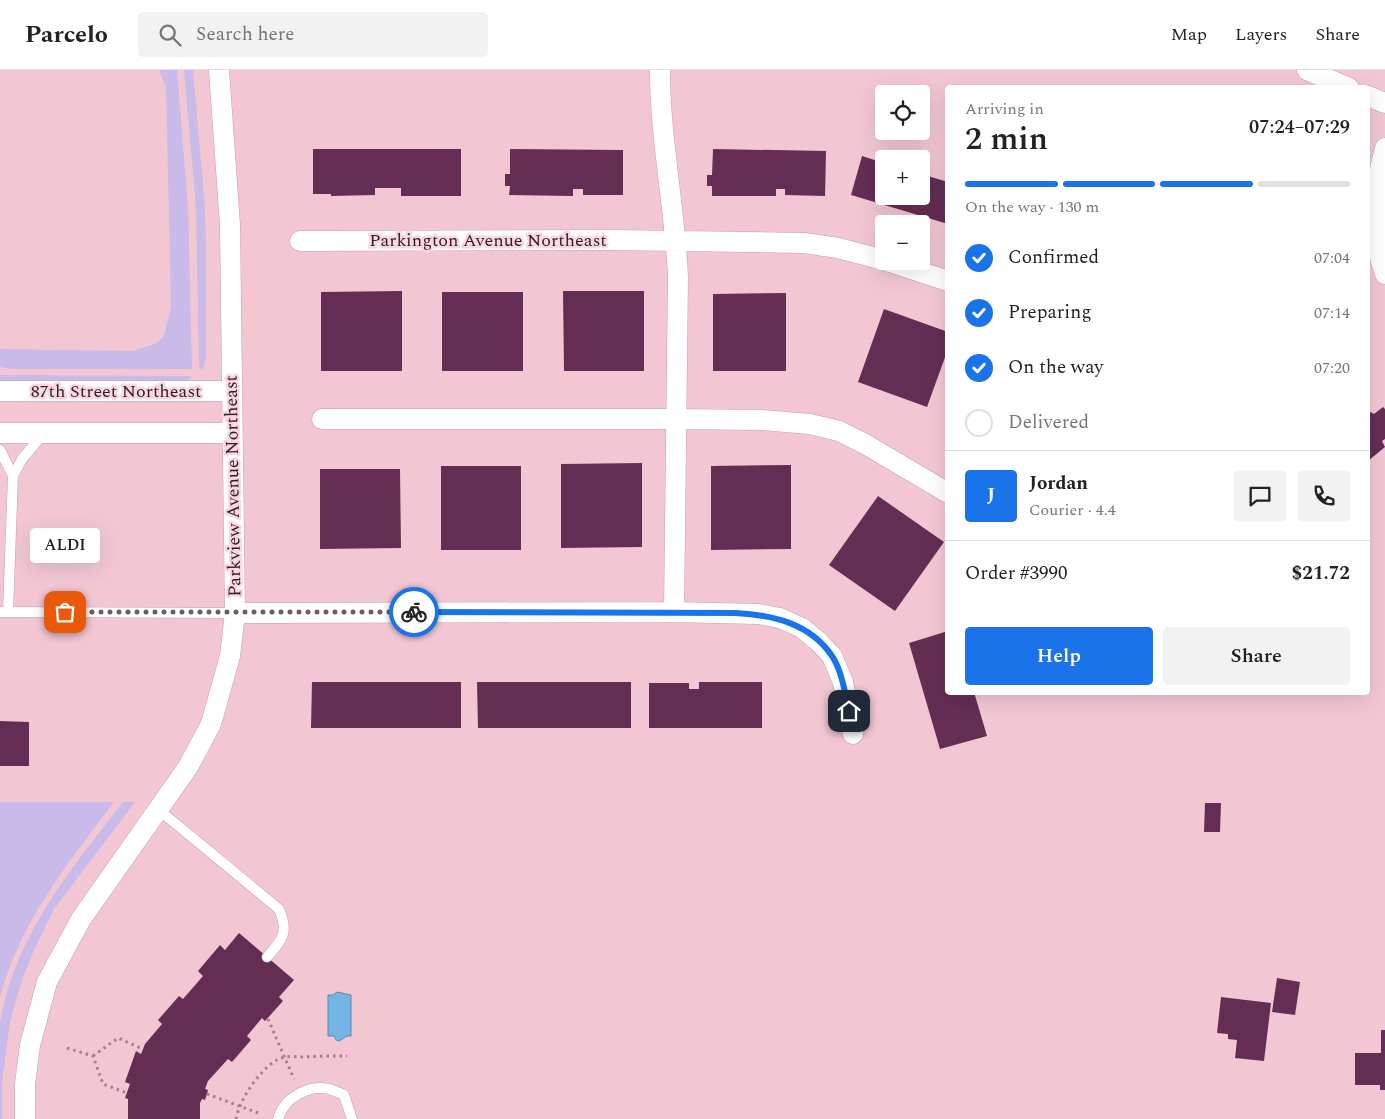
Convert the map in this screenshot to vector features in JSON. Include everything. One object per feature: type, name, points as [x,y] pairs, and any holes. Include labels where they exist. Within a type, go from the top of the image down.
[{"type":"street","name":"Parkview Avenue Northeast","points":[[25,1119],[25,1084],[30,1045],[48,982],[81,919],[188,767],[211,724],[230,656],[235,613],[230,225],[219,70]]},
{"type":"street","points":[[660,70],[678,277],[674,612]]},
{"type":"street","points":[[1307,70],[1342,85]]},
{"type":"street","points":[[1370,97],[1385,103]]},
{"type":"street","points":[[1385,148],[1379,170],[1374,208],[1379,257],[1385,274]]},
{"type":"street","name":"Parkington Avenue Northeast","points":[[300,241],[804,243],[844,250],[875,258]]},
{"type":"street","name":"Parkington Avenue Northeast","points":[[913,270],[945,280]]},
{"type":"street","name":"87th Street Northeast","points":[[0,391],[232,391]]},
{"type":"street","points":[[322,418],[677,419],[810,424],[839,431],[865,444],[945,491]]},
{"type":"street","points":[[0,433],[232,433]]},
{"type":"street","points":[[235,613],[674,612],[758,614],[780,618],[802,628],[832,656],[843,682],[854,734]]},
{"type":"lane","points":[[44,433],[22,459],[13,476],[4,612],[235,613]]},
{"type":"lane","points":[[0,450],[13,476]]},
{"type":"lane","points":[[0,513],[12,513]]},
{"type":"lane","points":[[159,810],[280,909],[284,921],[284,934],[280,942],[267,957]]},
{"type":"lane","points":[[278,1119],[280,1113],[293,1097],[309,1088],[328,1089],[344,1095],[352,1119]]},
{"type":"path","points":[[268,1019],[301,1093]]},
{"type":"path","points":[[93,1056],[118,1038],[143,1049]]},
{"type":"path","points":[[67,1048],[93,1056]]},
{"type":"path","points":[[93,1056],[103,1084],[127,1093]]},
{"type":"path","points":[[236,1119],[239,1106],[258,1078],[272,1063],[284,1057],[347,1056]]},
{"type":"path","points":[[207,1094],[264,1115]]},
{"type":"shaded area","points":[[159,70],[177,70],[188,208],[191,369],[12,369],[0,367],[0,349],[133,351],[155,344],[164,336],[171,307],[166,87]]},
{"type":"shaded area","points":[[184,70],[193,70],[204,196],[206,360],[202,370],[199,367],[196,207]]},
{"type":"shaded area","points":[[0,375],[191,376],[192,378],[180,383],[0,382]]},
{"type":"shaded area","points":[[0,802],[114,802],[47,894],[20,943],[0,997]]},
{"type":"shaded area","points":[[123,802],[135,802],[54,909],[34,950],[20,986],[10,1022],[2,1082],[2,1119],[0,1119],[0,1023],[7,992],[18,962],[31,933],[47,905]]},
{"type":"water","points":[[337,992],[351,995],[351,1036],[347,1036],[339,1041],[334,1036],[328,1036],[328,995],[333,995]]},
{"type":"building","points":[[313,149],[461,149],[461,196],[401,196],[401,188],[375,188],[375,195],[331,196],[331,194],[313,194]]},
{"type":"building","points":[[510,149],[623,150],[623,195],[583,195],[583,189],[573,189],[573,196],[509,195],[510,186],[505,186],[505,174],[510,174]]},
{"type":"building","points":[[713,149],[826,151],[825,196],[785,195],[785,189],[776,189],[776,196],[712,196],[712,186],[707,186],[707,175],[712,175]]},
{"type":"building","points":[[862,156],[875,160],[875,202],[851,195]]},
{"type":"building","points":[[930,177],[945,181],[945,223],[930,219],[930,215],[918,215],[884,205],[930,205]]},
{"type":"building","points":[[402,291],[402,371],[321,371],[321,292]]},
{"type":"building","points":[[563,291],[644,291],[644,371],[564,371]]},
{"type":"building","points":[[442,292],[523,292],[523,371],[442,371]]},
{"type":"building","points":[[786,293],[786,371],[713,371],[713,294]]},
{"type":"building","points":[[884,309],[945,331],[945,357],[927,407],[858,382]]},
{"type":"building","points":[[1383,407],[1385,409],[1385,439],[1382,441],[1385,447],[1370,459],[1370,413],[1374,414]]},
{"type":"building","points":[[642,463],[642,547],[561,548],[561,464]]},
{"type":"building","points":[[791,465],[791,549],[711,550],[711,466]]},
{"type":"building","points":[[441,466],[521,466],[521,550],[441,550]]},
{"type":"building","points":[[320,469],[400,469],[401,548],[320,549]]},
{"type":"building","points":[[878,496],[944,542],[895,611],[829,565]]},
{"type":"building","points":[[945,632],[945,695],[975,695],[987,736],[940,749],[909,643]]},
{"type":"building","points":[[312,682],[461,682],[461,728],[311,728]]},
{"type":"building","points":[[477,682],[631,682],[631,728],[478,728]]},
{"type":"building","points":[[699,682],[762,682],[762,728],[649,728],[649,683],[689,683],[689,689],[699,689]]},
{"type":"building","points":[[0,721],[29,722],[29,766],[0,766]]},
{"type":"building","points":[[1205,803],[1221,803],[1220,832],[1204,832]]},
{"type":"building","points":[[239,933],[294,980],[279,997],[283,1001],[265,1021],[262,1018],[247,1036],[251,1040],[232,1062],[228,1059],[208,1081],[205,1089],[208,1090],[205,1100],[202,1099],[200,1103],[200,1119],[128,1119],[128,1099],[125,1098],[130,1084],[125,1082],[136,1051],[141,1054],[145,1044],[162,1024],[158,1020],[179,996],[183,999],[203,976],[198,971],[220,945],[225,950]]},
{"type":"building","points":[[1277,978],[1300,982],[1295,1015],[1272,1012]]},
{"type":"building","points":[[1221,997],[1271,1003],[1264,1061],[1235,1058],[1237,1040],[1228,1039],[1228,1034],[1217,1033]]},
{"type":"building","points":[[1381,1030],[1385,1030],[1385,1090],[1380,1090],[1380,1085],[1355,1085],[1355,1053],[1381,1053]]},
{"type":"way so far","points":[[65,612],[414,612]]},
{"type":"place","name":"ALDI","points":[[65,612]]},
{"type":"route","points":[[414,612],[736,613],[780,618],[802,628],[832,656],[843,682],[849,711]]}]
